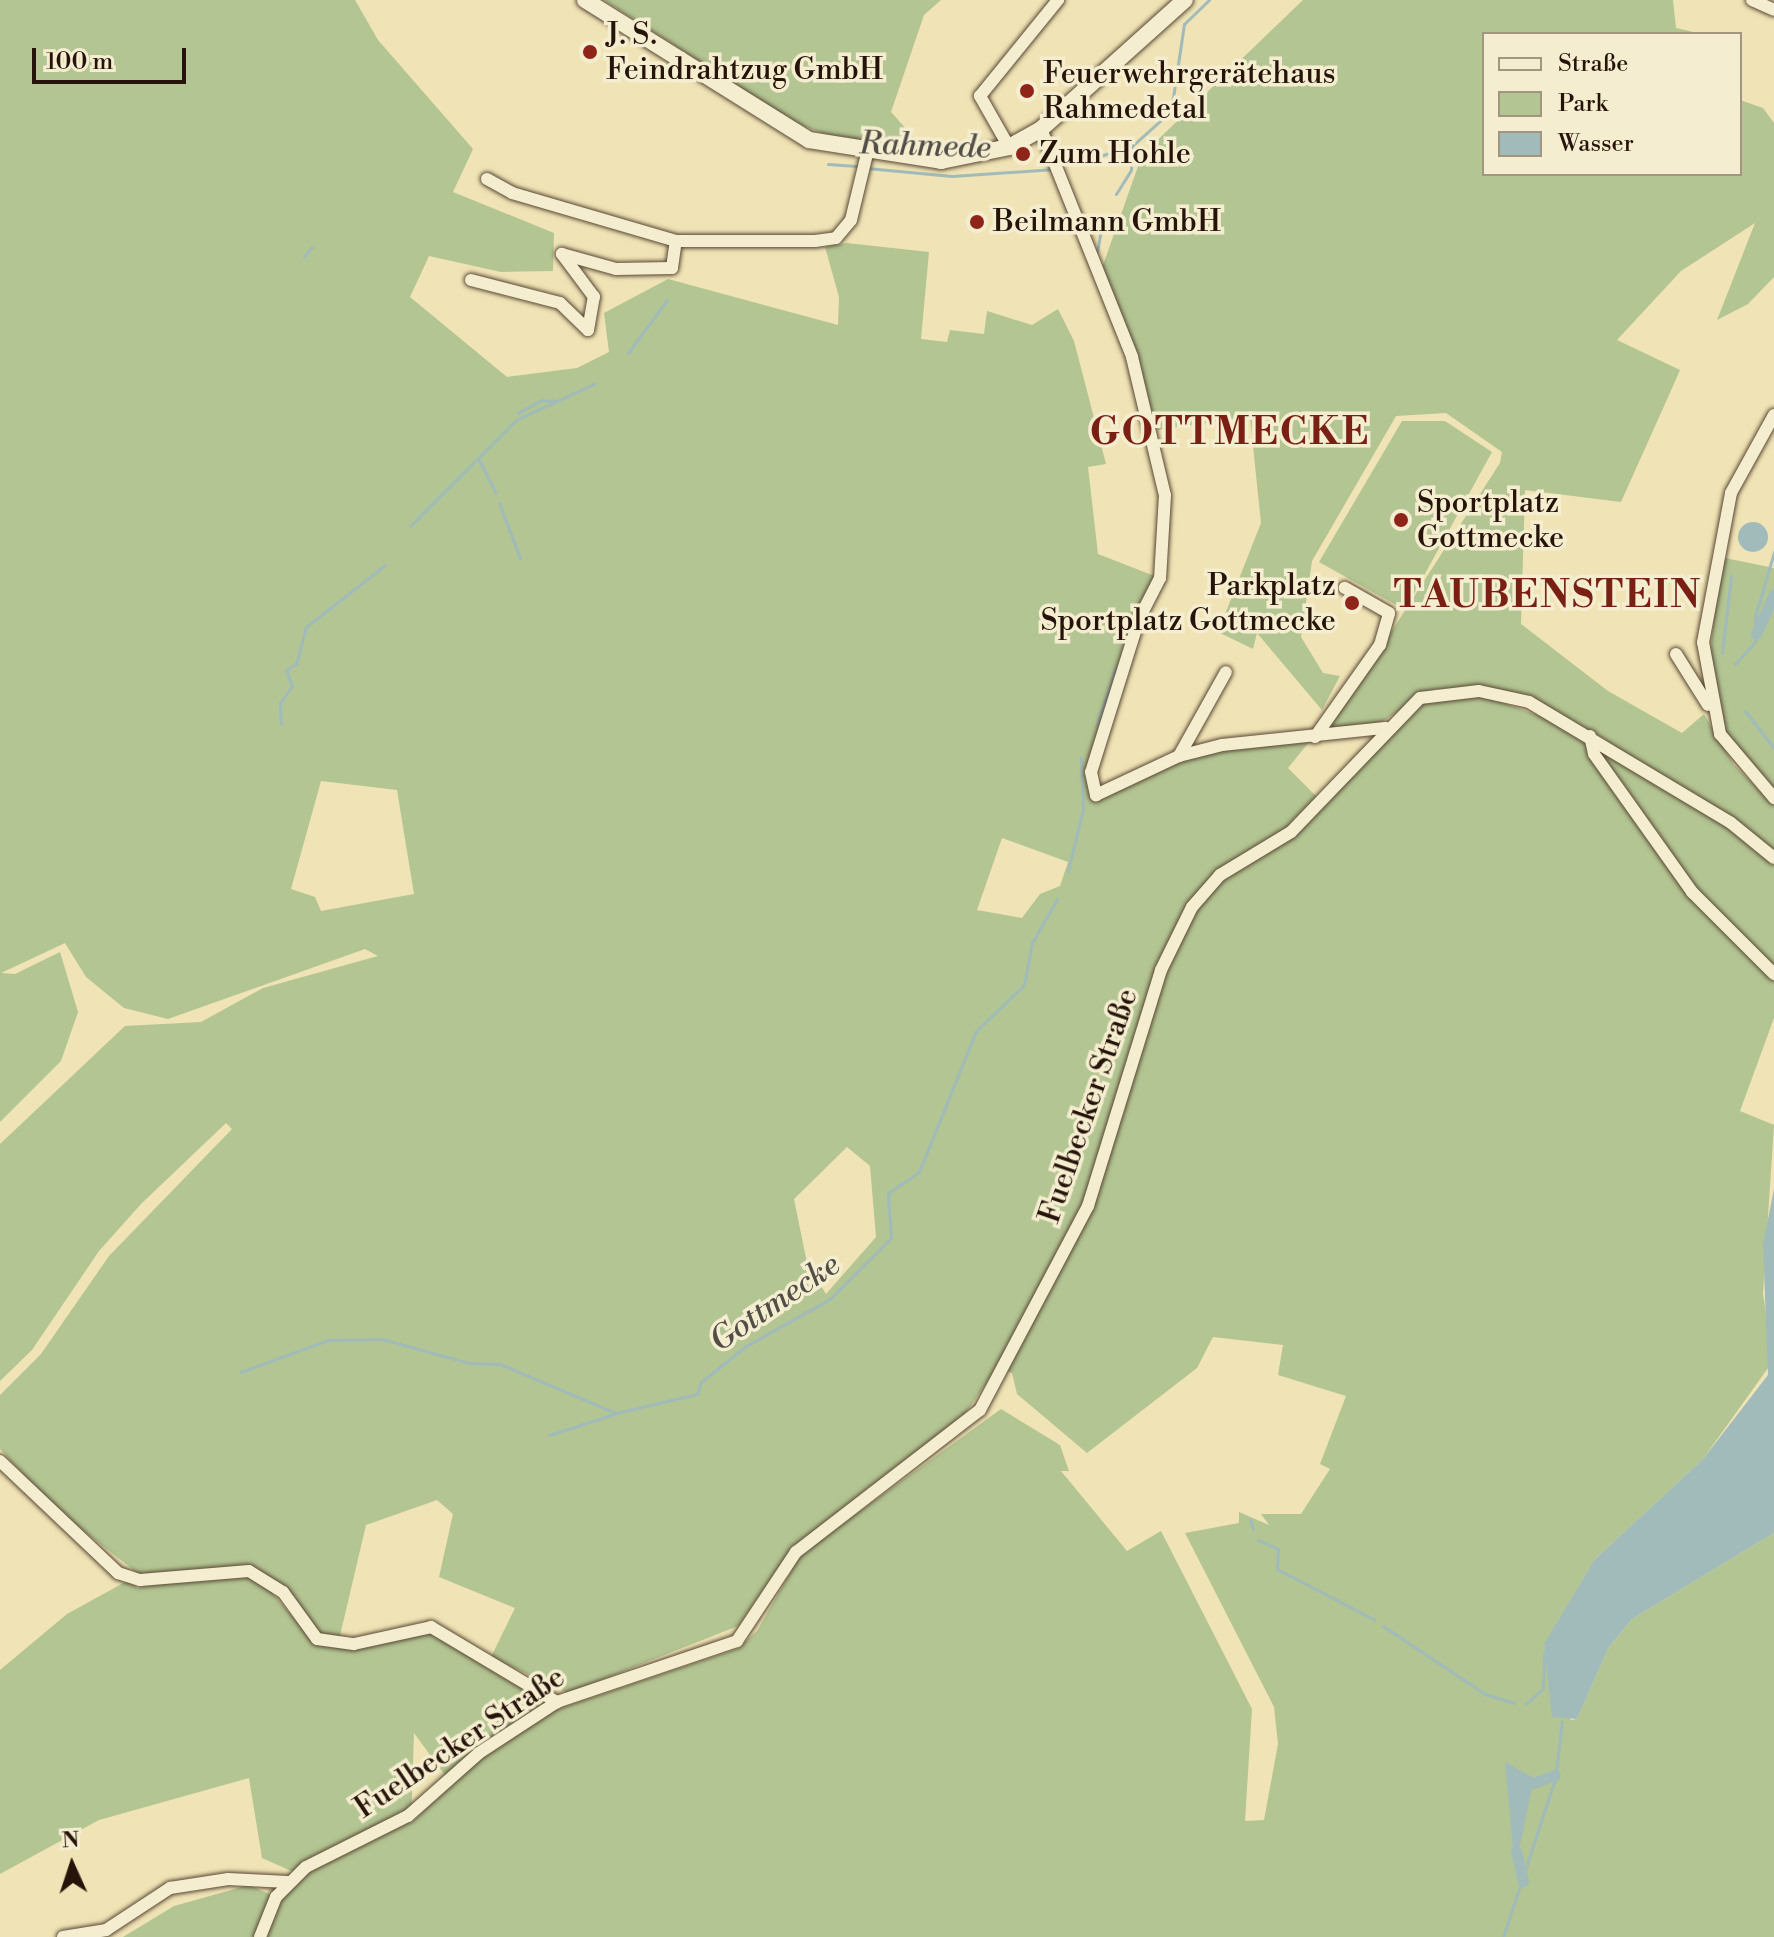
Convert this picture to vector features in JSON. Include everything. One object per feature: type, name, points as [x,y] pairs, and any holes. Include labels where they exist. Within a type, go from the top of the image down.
[{"type":"main road","points":[[585,0],[769,120],[864,164],[941,161],[1009,147],[1041,129],[1185,0]]},
{"type":"street","points":[[1009,147],[980,96],[1058,0]]},
{"type":"street","points":[[1752,0],[1774,10]]},
{"type":"street","points":[[1041,129],[1132,357],[1165,495],[1160,578],[1139,619],[1091,772],[1096,795],[1179,756],[1385,728]]},
{"type":"street","points":[[487,179],[512,193],[676,241],[836,238],[851,220],[864,164]]},
{"type":"street","points":[[471,280],[560,303],[588,330],[594,297],[562,254],[616,269],[672,268],[676,241]]},
{"type":"street","points":[[1709,707],[1703,642],[1720,531],[1731,493],[1774,415]]},
{"type":"street","points":[[1315,737],[1380,645],[1389,613],[1345,588]]},
{"type":"street","points":[[1676,654],[1709,707],[1737,762],[1774,798]]},
{"type":"street","points":[[1179,756],[1226,672]]},
{"type":"street","name":"Fuelbecker Straße","points":[[288,1882],[408,1816],[479,1753],[557,1702],[737,1641],[796,1552],[980,1410],[1088,1206],[1161,970],[1192,907],[1220,875],[1291,832],[1385,728],[1420,698],[1479,691],[1529,702],[1590,736],[1774,858]]},
{"type":"street","points":[[1590,736],[1594,754],[1692,892],[1774,974]]},
{"type":"street","points":[[0,1461],[118,1573],[140,1580],[249,1571],[283,1592],[317,1639],[354,1644],[431,1627],[557,1702]]},
{"type":"street","points":[[63,1937],[106,1930],[170,1888],[228,1879],[288,1882],[260,1937]]},
{"type":"green space","points":[[0,0],[355,0],[378,40],[473,149],[453,192],[554,233],[553,271],[501,272],[429,256],[410,297],[507,377],[577,368],[609,352],[604,313],[668,279],[838,325],[839,297],[825,247],[847,243],[929,252],[921,339],[947,342],[950,330],[984,334],[987,311],[1032,325],[1058,309],[1074,341],[1106,464],[1088,467],[1098,554],[1157,577],[1087,778],[1098,801],[1172,764],[1241,745],[1309,742],[1288,768],[1325,805],[1418,702],[1477,694],[1563,724],[1724,823],[1774,865],[1774,1018],[1740,1111],[1774,1125],[1763,1293],[1773,1361],[1703,1459],[1594,1560],[1544,1645],[1571,1720],[1577,1719],[1609,1647],[1632,1619],[1774,1533],[1774,1937],[123,1937],[174,1906],[249,1885],[276,1897],[298,1874],[262,1858],[249,1778],[99,1820],[0,1874],[0,1670],[67,1614],[127,1581],[137,1588],[226,1572],[260,1579],[317,1645],[350,1649],[428,1631],[543,1696],[545,1706],[447,1778],[414,1733],[411,1823],[483,1756],[552,1711],[737,1649],[757,1631],[801,1554],[1001,1409],[1060,1445],[1069,1471],[1061,1471],[1127,1551],[1161,1531],[1252,1709],[1245,1821],[1264,1820],[1278,1744],[1274,1707],[1185,1533],[1239,1523],[1239,1512],[1269,1525],[1261,1514],[1301,1514],[1330,1469],[1320,1464],[1346,1396],[1278,1375],[1283,1345],[1213,1337],[1197,1368],[1087,1453],[1017,1394],[1012,1373],[997,1368],[962,1418],[793,1547],[738,1626],[568,1693],[491,1657],[515,1608],[439,1577],[453,1514],[437,1500],[366,1525],[339,1640],[321,1633],[281,1584],[253,1566],[140,1575],[53,1507],[0,1449],[0,1395],[41,1354],[109,1256],[232,1129],[226,1123],[141,1204],[99,1251],[32,1350],[0,1381],[0,1144],[125,1026],[201,1022],[263,988],[378,956],[365,949],[168,1019],[124,1008],[86,977],[65,943],[1,973],[15,974],[60,952],[78,1012],[61,1061],[0,1122]],"holes":[[[321,781],[397,790],[414,894],[321,911],[315,897],[291,889]],[[1002,838],[1068,862],[1060,886],[1040,894],[1022,918],[977,910]],[[847,1147],[870,1166],[876,1237],[826,1294],[807,1263],[794,1199]]]},
{"type":"green space","points":[[604,0],[941,0],[924,15],[891,112],[925,150],[834,138],[794,122]]},
{"type":"green space","points":[[1303,0],[1673,0],[1676,28],[1693,32],[1482,32],[1482,176],[1742,176],[1742,101],[1763,108],[1774,123],[1774,277],[1748,304],[1717,320],[1755,223],[1681,271],[1617,340],[1680,370],[1621,502],[1525,490],[1521,624],[1608,691],[1682,733],[1704,714],[1734,765],[1774,805],[1774,854],[1595,733],[1504,690],[1435,689],[1381,722],[1328,730],[1500,463],[1502,452],[1446,413],[1396,416],[1312,561],[1301,637],[1323,673],[1340,676],[1322,710],[1257,633],[1253,649],[1218,632],[1261,523],[1250,417],[1158,430],[1102,268],[1142,155]]},
{"type":"green space","name":"Sportplatz Gottmecke","points":[[1402,421],[1445,421],[1492,452],[1405,610],[1319,562]]},
{"type":"green space","points":[[1720,557],[1774,568],[1774,792],[1734,751],[1719,720],[1709,668]]},
{"type":"water","points":[[1753,522],[1763,527],[1768,537],[1763,547],[1753,552],[1743,547],[1738,537],[1743,527]]},
{"type":"water","points":[[1774,1189],[1774,1533],[1632,1619],[1609,1647],[1577,1719],[1552,1717],[1544,1644],[1594,1560],[1703,1459],[1768,1375],[1763,1244]]},
{"type":"water","points":[[1505,1762],[1534,1778],[1519,1850],[1513,1849]]},
{"type":"waterway","name":"Rahmede","points":[[1074,164],[1132,146],[1171,111],[1184,24],[1209,0]]},
{"type":"waterway","name":"Gottmecke","points":[[1116,194],[1131,170],[1132,146]]},
{"type":"waterway","name":"Rahmede","points":[[828,164],[860,166]]},
{"type":"waterway","name":"Rahmede","points":[[867,168],[952,176],[1055,169]]},
{"type":"waterway","name":"Gottmecke","points":[[1097,252],[1102,223]]},
{"type":"waterway","points":[[304,256],[312,247]]},
{"type":"waterway","points":[[628,353],[667,300]]},
{"type":"waterway","points":[[410,526],[516,420],[594,384]]},
{"type":"waterway","points":[[518,413],[541,400],[555,401]]},
{"type":"waterway","points":[[478,458],[496,493]]},
{"type":"waterway","points":[[499,503],[520,558]]},
{"type":"waterway","points":[[1735,664],[1755,642],[1755,617],[1774,552]]},
{"type":"waterway","points":[[281,724],[280,703],[292,686],[286,670],[296,664],[306,627],[385,565]]},
{"type":"waterway","points":[[1722,653],[1731,576]]},
{"type":"waterway","points":[[1756,634],[1774,594]]},
{"type":"waterway","name":"Gottmecke","points":[[1097,724],[1116,666]]},
{"type":"waterway","points":[[1745,711],[1774,748]]},
{"type":"waterway","name":"Gottmecke","points":[[1068,871],[1083,809],[1081,757]]},
{"type":"waterway","name":"Gottmecke","points":[[241,1372],[328,1340],[382,1339],[469,1363],[500,1364],[616,1413],[697,1394],[701,1382],[746,1346],[830,1299],[891,1238],[888,1193],[919,1172],[976,1031],[1024,985],[1032,943],[1057,899]]},
{"type":"waterway","name":"Gottmecke","points":[[549,1435],[615,1414]]},
{"type":"waterway","points":[[1250,1520],[1253,1529]]},
{"type":"waterway","points":[[1258,1540],[1278,1549],[1277,1569],[1375,1620]]},
{"type":"waterway","points":[[1383,1626],[1485,1694],[1515,1703]]},
{"type":"waterway","points":[[1526,1704],[1543,1688],[1544,1654]]},
{"type":"waterway","points":[[1503,1937],[1555,1779],[1562,1721]]},
{"type":"waterway","points":[[1533,1783],[1555,1775]]},
{"type":"waterway","points":[[1516,1851],[1523,1881]]},
{"type":"place","name":"J. S. Feindrahtzug GmbH","points":[[590,52]]},
{"type":"place","name":"Feuerwehrgerätehaus Rahmedetal","points":[[1027,91]]},
{"type":"place","name":"Zum Hohle","points":[[1023,154]]},
{"type":"place","name":"Beilmann GmbH","points":[[977,222]]},
{"type":"place","name":"Sportplatz Gottmecke","points":[[1401,520]]},
{"type":"place","name":"Parkplatz Sportplatz Gottmecke","points":[[1352,603]]},
{"type":"district","name":"GOTTMECKE","points":[[1230,433]]},
{"type":"district","name":"TAUBENSTEIN","points":[[1548,596]]}]
